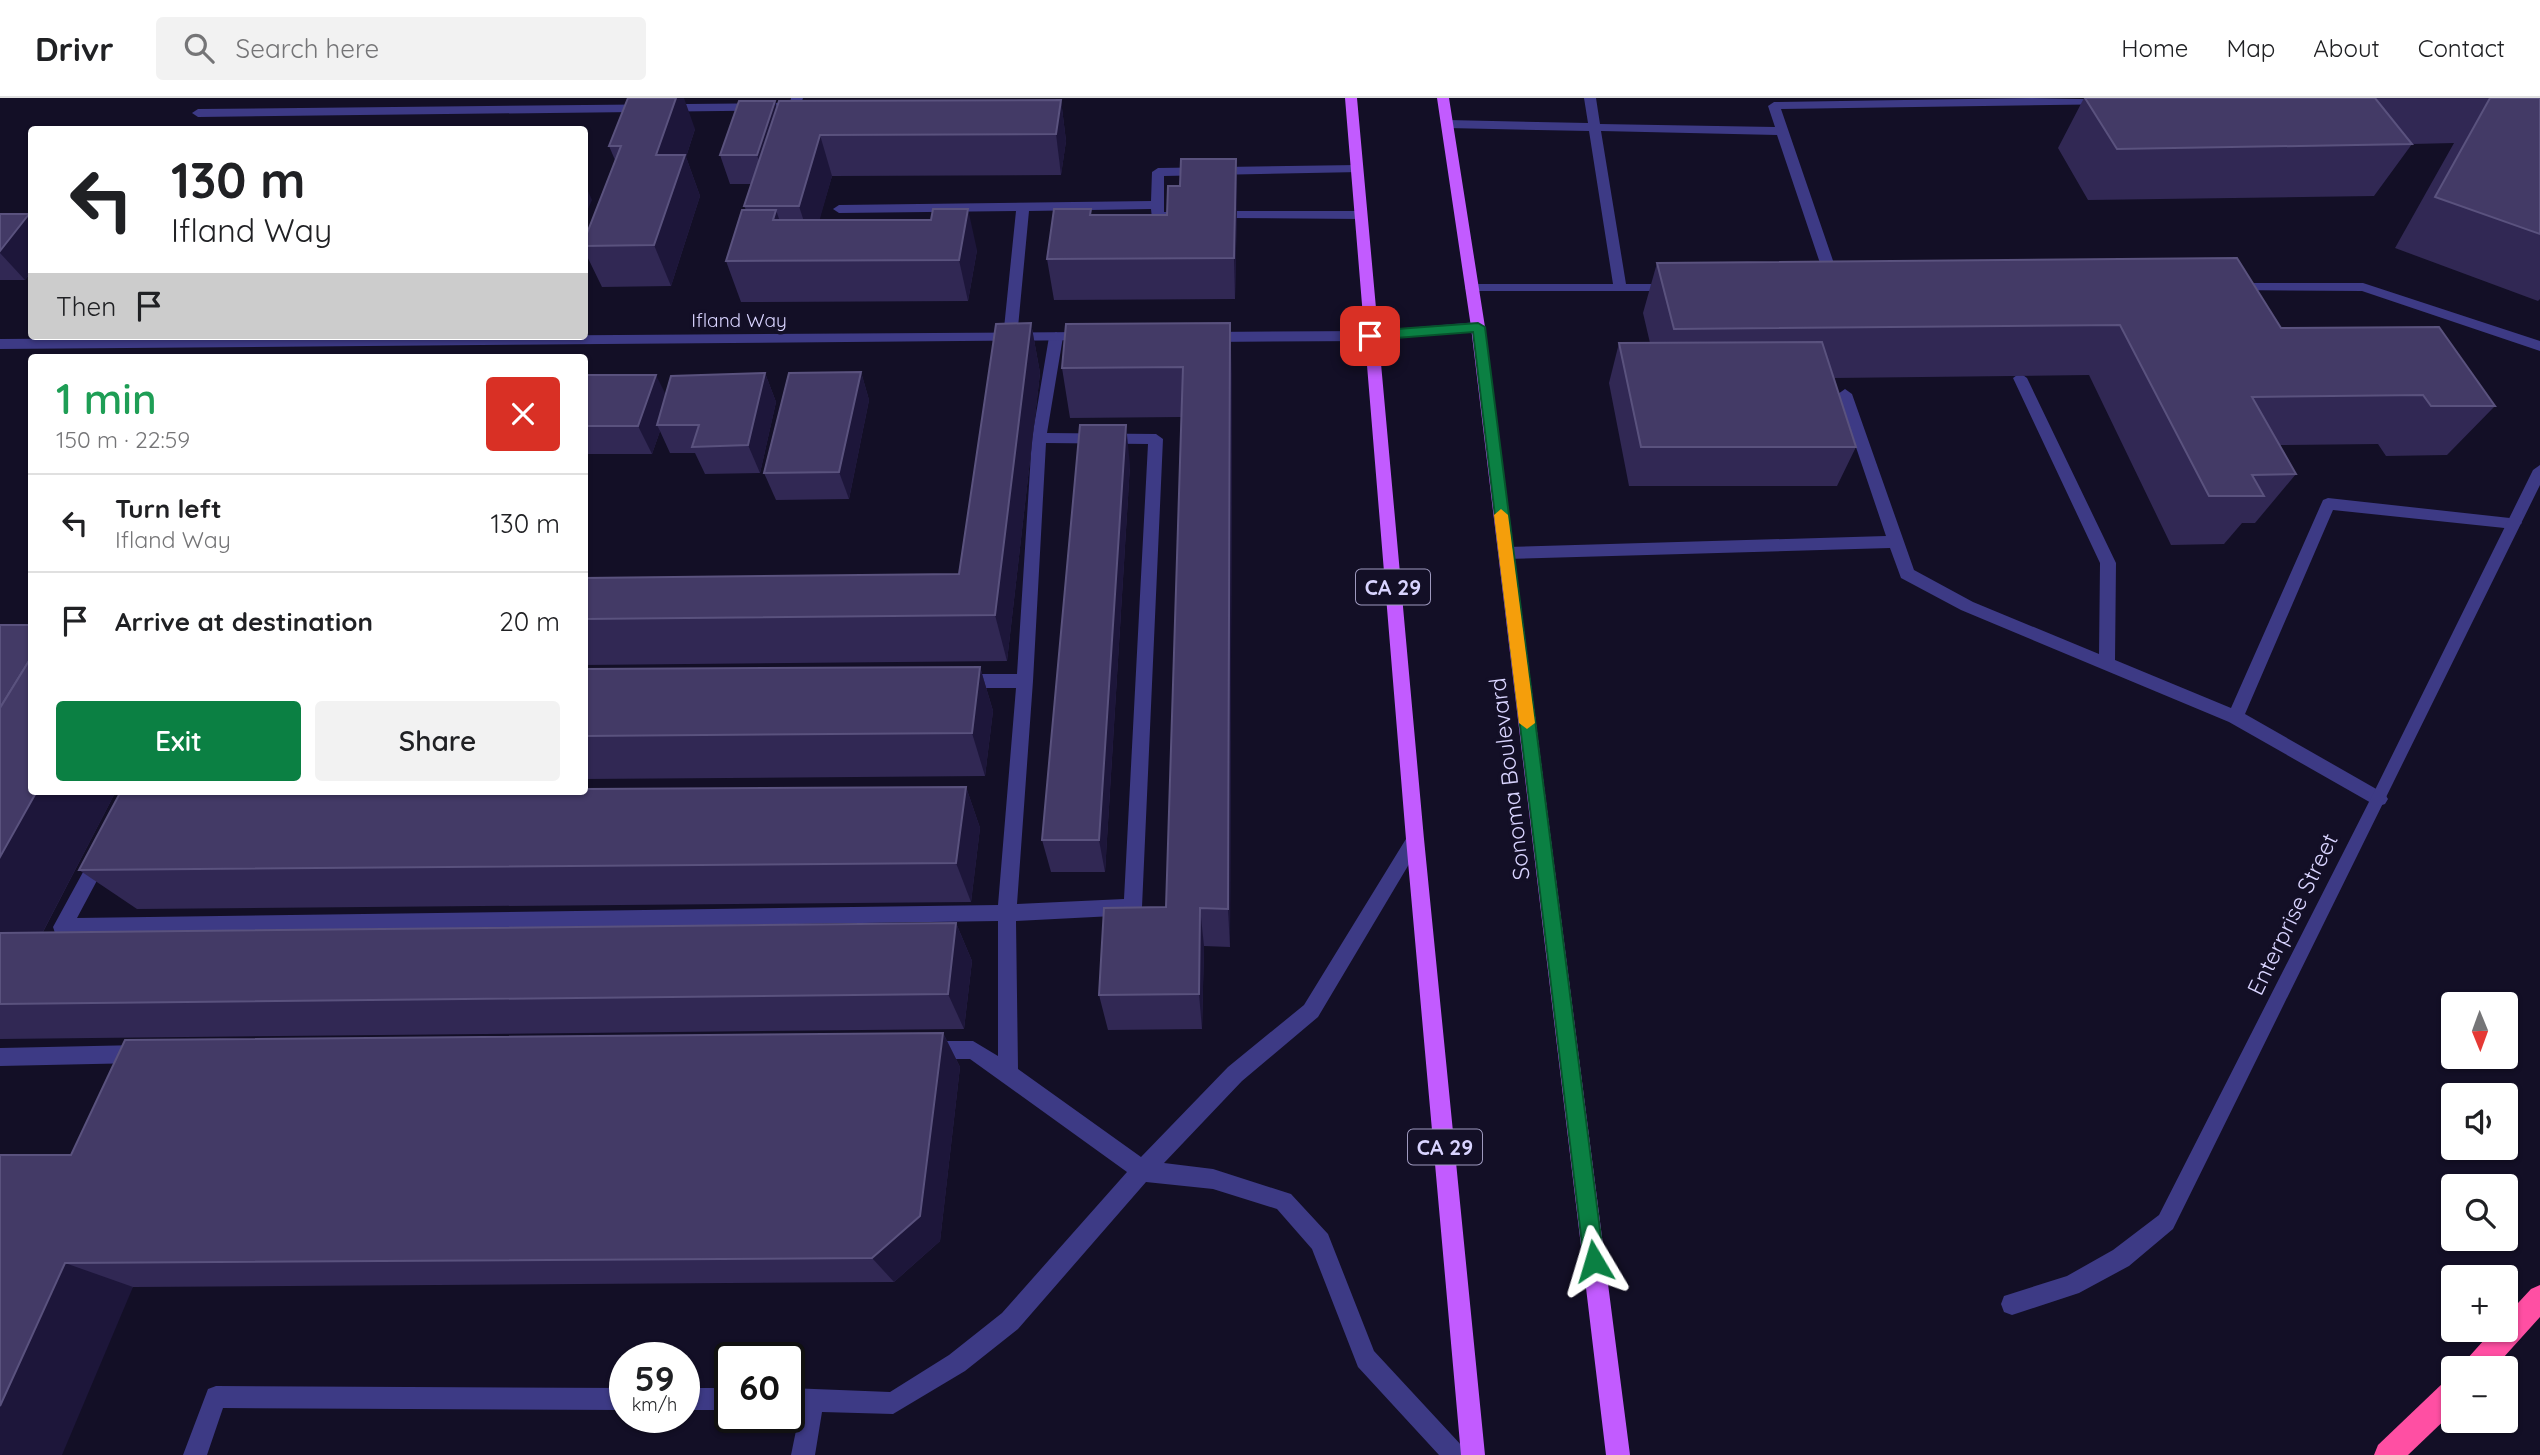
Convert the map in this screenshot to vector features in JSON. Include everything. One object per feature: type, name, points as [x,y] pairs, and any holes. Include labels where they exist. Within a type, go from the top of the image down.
[{"type":"highway","points":[[2487,1356],[2540,1298]]},
{"type":"highway","points":[[2388,1455],[2441,1404]]},
{"type":"main road","name":"CA 29","points":[[1351,98],[1415,839],[1473,1455]]},
{"type":"main road","name":"Sonoma Boulevard","points":[[1443,98],[1478,327],[1618,1455]]},
{"type":"street","points":[[209,98],[198,113],[492,103],[796,103]]},
{"type":"street","points":[[1590,98],[1620,288]]},
{"type":"street","points":[[1835,287],[1774,106],[2124,100],[2123,98]]},
{"type":"street","points":[[1447,124],[1783,131]]},
{"type":"street","points":[[1183,215],[1157,215],[1158,172],[1357,169]]},
{"type":"street","points":[[839,209],[1157,205]]},
{"type":"street","points":[[1010,338],[1023,207]]},
{"type":"street","points":[[1236,215],[1361,215]]},
{"type":"street","points":[[2224,287],[2363,287],[2540,345]]},
{"type":"street","points":[[1472,288],[1685,288]]},
{"type":"street","points":[[1192,337],[1370,336],[1478,327]]},
{"type":"street","points":[[1008,1074],[1007,913],[1025,681],[1039,438],[1056,337]]},
{"type":"street","name":"Ifland Way","points":[[0,344],[1097,337]]},
{"type":"street","points":[[2021,378],[2108,563],[2107,664]]},
{"type":"street","points":[[1845,394],[1907,575],[1967,606],[2235,717],[2379,799]]},
{"type":"street","points":[[111,836],[62,927],[1007,913],[1133,907],[1156,439],[1039,438]]},
{"type":"street","name":"Enterprise Street","points":[[2012,1304],[2071,1284],[2121,1258],[2166,1222],[2379,799],[2540,470]]},
{"type":"street","points":[[2235,717],[2328,505],[2514,523]]},
{"type":"street","points":[[1506,553],[1896,542]]},
{"type":"street","points":[[943,681],[1025,681]]},
{"type":"street","points":[[805,1399],[893,1403],[957,1363],[1010,1321],[1142,1171],[1235,1074],[1311,1011],[1415,839]]},
{"type":"street","points":[[918,1051],[973,1050],[1142,1171],[1213,1179],[1284,1200],[1320,1242],[1366,1359],[1455,1455]]},
{"type":"street","points":[[0,1057],[158,1054]]},
{"type":"street","points":[[195,1455],[216,1397],[609,1399]]},
{"type":"street","points":[[803,1455],[813,1399]]},
{"type":"building","points":[[628,98],[676,98],[656,155],[685,155],[654,245],[588,246],[588,231],[621,146],[609,146]]},
{"type":"building","points":[[2085,98],[2375,98],[2412,144],[2117,149]]},
{"type":"building","points":[[2490,98],[2540,98],[2540,234],[2435,197]]},
{"type":"building","points":[[1061,100],[1056,134],[820,135],[799,206],[744,206],[779,101]]},
{"type":"building","points":[[739,101],[775,101],[757,155],[720,155]]},
{"type":"building","points":[[1181,159],[1236,159],[1234,258],[1047,259],[1054,209],[1091,209],[1090,215],[1167,215],[1168,186],[1180,186]]},
{"type":"building","points":[[933,209],[968,209],[959,260],[726,261],[742,210],[776,210],[773,220],[931,220]]},
{"type":"building","points":[[0,214],[28,214],[28,215],[0,251]]},
{"type":"building","points":[[2237,258],[2281,328],[2439,327],[2495,406],[2431,406],[2423,395],[2252,397],[2296,474],[2252,475],[2264,496],[2209,496],[2120,325],[1674,329],[1657,263]]},
{"type":"building","points":[[1031,323],[995,615],[588,619],[588,578],[959,574],[996,324]]},
{"type":"building","points":[[1230,323],[1228,909],[1200,908],[1199,994],[1099,995],[1104,908],[1166,907],[1183,367],[1062,368],[1066,324]]},
{"type":"building","points":[[1822,342],[1856,447],[1641,447],[1619,343]]},
{"type":"building","points":[[861,372],[839,472],[764,473],[789,373]]},
{"type":"building","points":[[765,373],[748,445],[692,447],[699,425],[657,425],[671,376]]},
{"type":"building","points":[[588,375],[656,375],[638,426],[588,426]]},
{"type":"building","points":[[1080,425],[1126,425],[1099,840],[1042,840]]},
{"type":"building","points":[[0,625],[28,625],[28,662],[0,708]]},
{"type":"building","points":[[28,662],[28,795],[35,795],[0,857],[0,708]]},
{"type":"building","points":[[980,667],[972,733],[588,736],[588,669]]},
{"type":"building","points":[[966,787],[956,863],[79,870],[119,795],[588,795],[588,789]]},
{"type":"building","points":[[956,923],[948,994],[0,1004],[0,933]]},
{"type":"building","points":[[943,1033],[920,1216],[872,1258],[65,1263],[0,1406],[0,1155],[71,1155],[125,1040]]},
{"type":"slow traffic","points":[[1501,515],[1527,723]]},
{"type":"route","points":[[1370,336],[1478,327],[1594,1261]]}]
